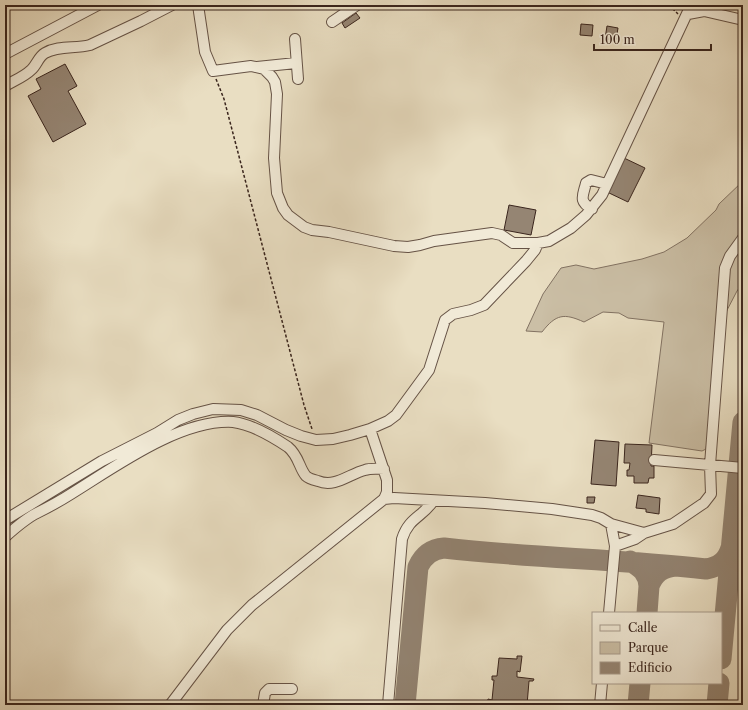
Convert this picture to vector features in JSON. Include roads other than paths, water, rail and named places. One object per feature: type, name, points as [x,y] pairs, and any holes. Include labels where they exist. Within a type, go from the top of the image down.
[{"type":"street","points":[[5,54],[98,5]]},
{"type":"street","points":[[5,86],[32,69],[37,60],[44,54],[56,48],[82,48],[172,5]]},
{"type":"street","points":[[198,5],[204,52],[213,71],[251,66],[257,67],[264,69],[275,82],[277,94],[274,158],[277,193],[284,208],[295,221],[312,230],[329,232],[394,246],[408,247],[434,241],[492,233],[501,235],[513,243],[538,243],[549,241],[560,236],[592,209],[602,194],[688,13],[704,11],[743,20]]},
{"type":"street","points":[[332,22],[357,5]]},
{"type":"street","points":[[295,39],[298,79]]},
{"type":"street","points":[[257,67],[296,63]]},
{"type":"street","points":[[592,209],[584,205],[582,200],[586,183],[591,180],[607,184]]},
{"type":"street","points":[[615,546],[635,539],[644,533],[673,524],[708,499],[711,494],[710,465],[725,268],[730,256],[743,238]]},
{"type":"street","points":[[5,520],[107,458],[157,433],[178,420],[193,414],[213,409],[241,410],[257,415],[301,436],[316,440],[333,439],[350,435],[370,429],[388,421],[396,415],[429,370],[445,320],[453,314],[484,305],[526,261],[535,250],[538,243]]},
{"type":"street","points":[[5,537],[36,513],[49,508],[155,443],[186,430],[205,425],[223,422],[240,423],[248,426],[288,447],[294,452],[307,476],[320,482],[333,483],[364,470],[372,468],[384,469]]},
{"type":"street","points":[[170,705],[227,630],[252,605],[384,499],[388,485],[370,429]]},
{"type":"street","points":[[654,460],[743,468]]},
{"type":"street","points":[[384,499],[394,498],[485,503],[552,509],[592,515],[611,524],[644,533]]},
{"type":"street","points":[[388,705],[402,539],[404,531],[411,522],[431,505],[433,501]]},
{"type":"street","points":[[608,612],[615,546],[611,524]]},
{"type":"street","points":[[600,705],[602,684]]},
{"type":"street","points":[[263,705],[265,693],[269,689],[292,689]]}]
